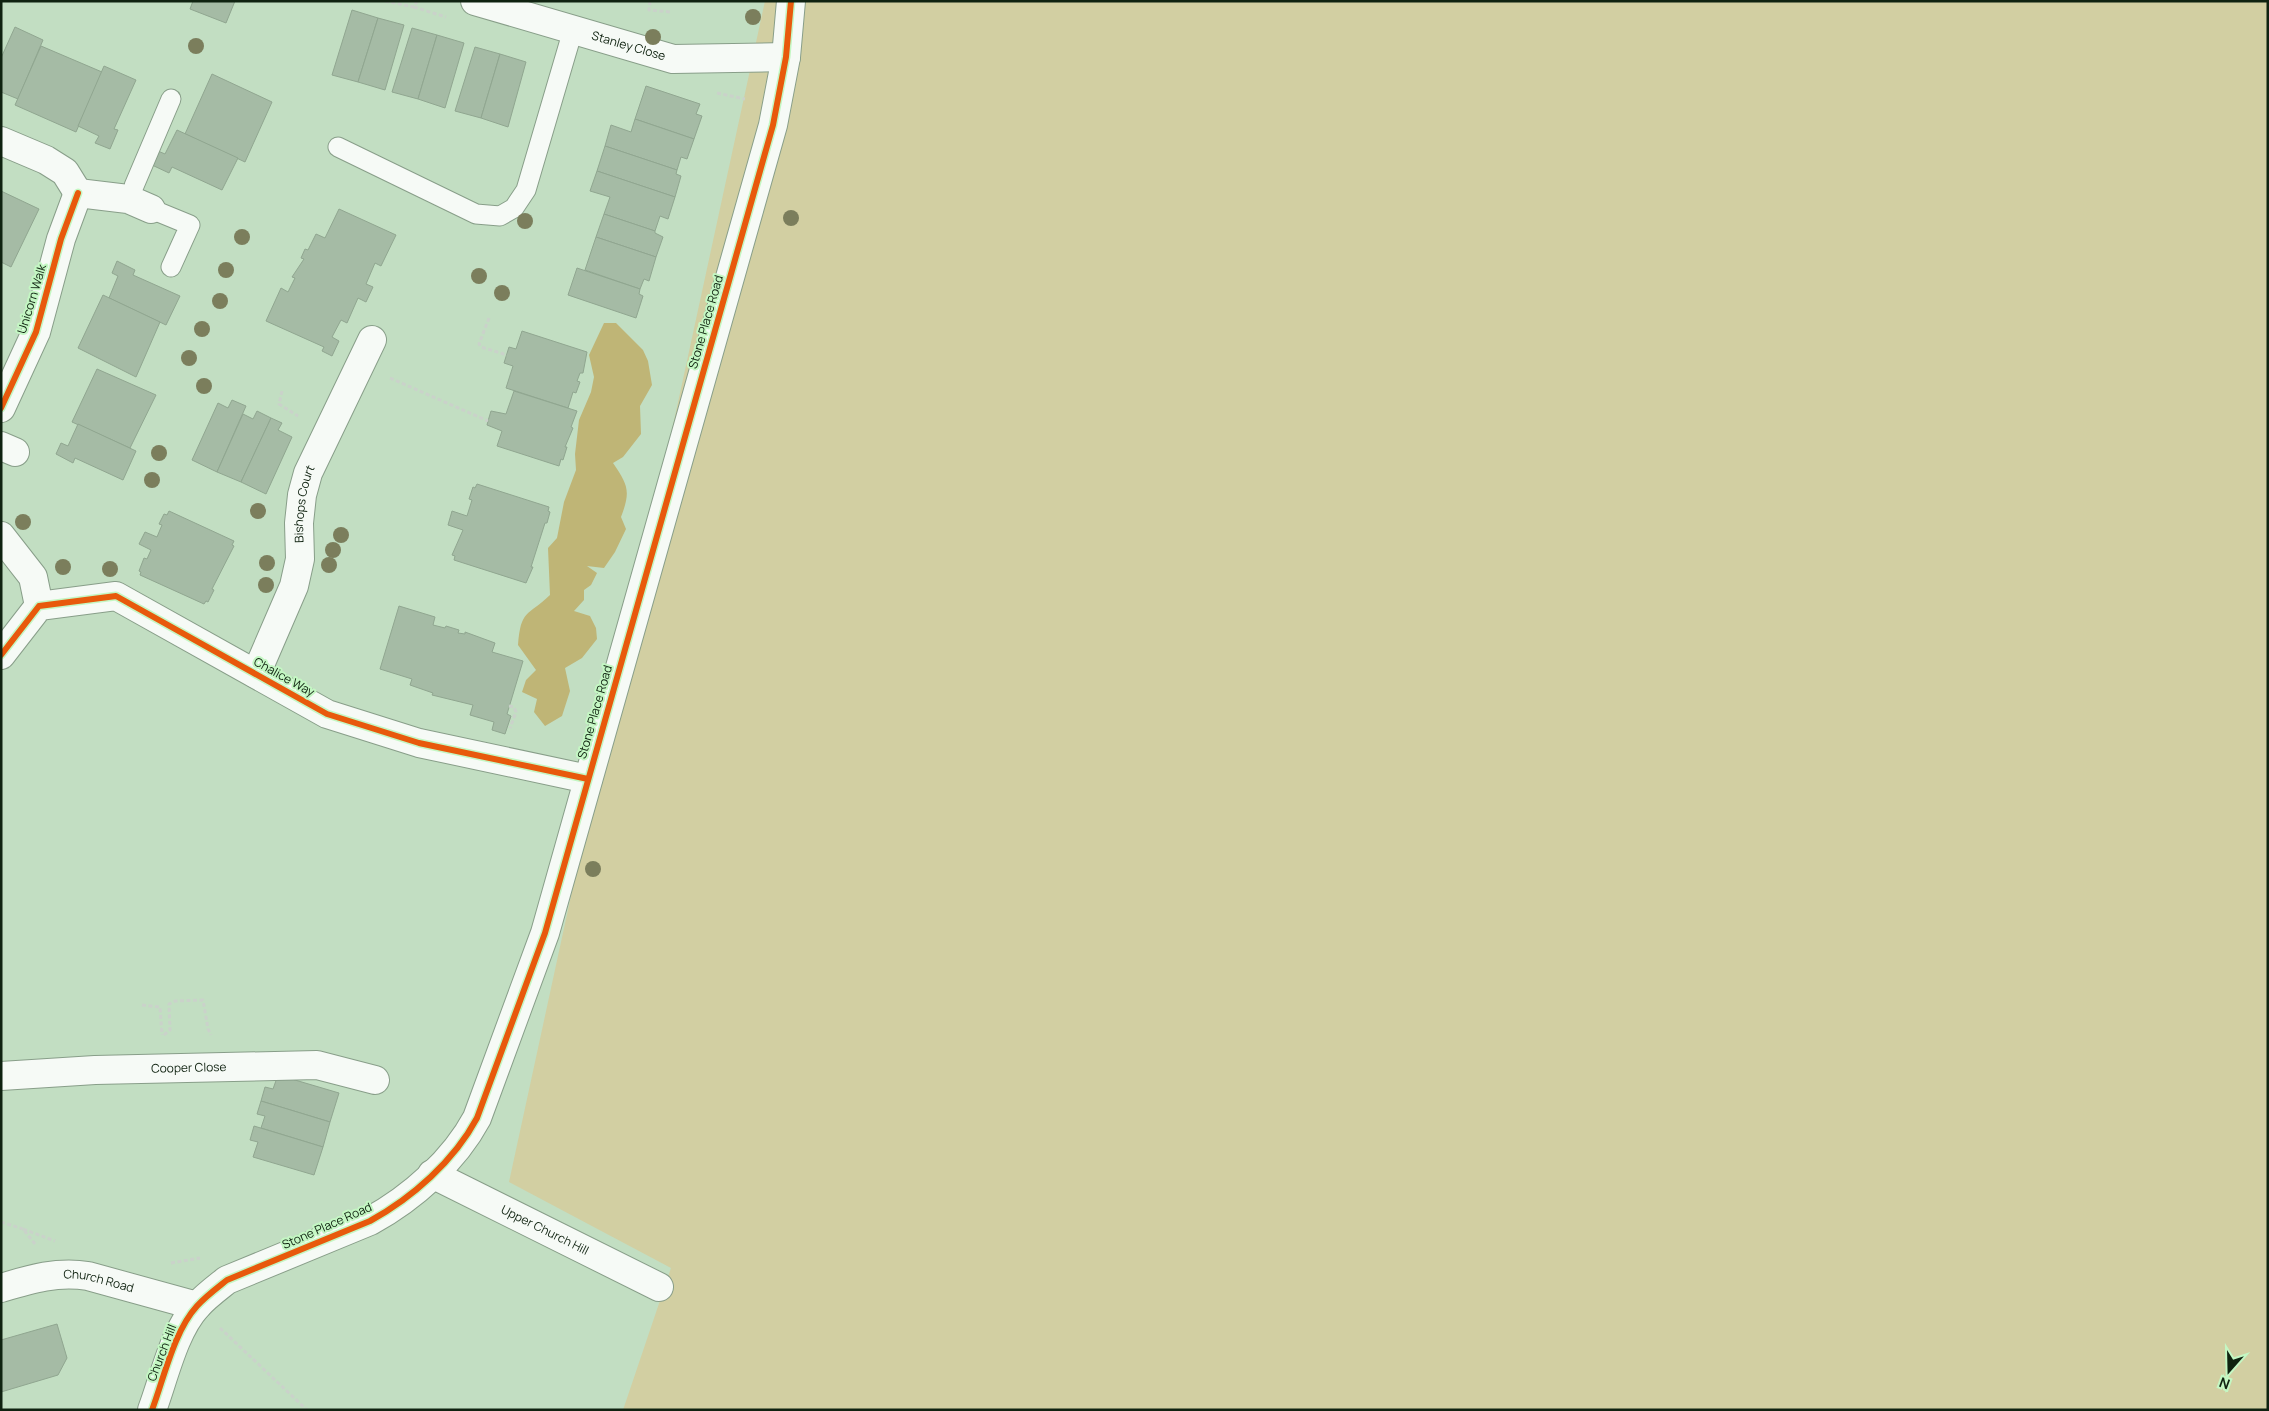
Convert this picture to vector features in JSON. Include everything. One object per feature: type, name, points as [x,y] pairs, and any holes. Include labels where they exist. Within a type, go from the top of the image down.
[{"type":"street","name":"Stanley Close","points":[[476,1],[673,59],[786,57]]},
{"type":"street","name":"Stone Place Road","points":[[197,1306],[227,1280],[378,1216],[432,1174],[464,1139],[481,1109],[538,955],[773,126],[786,57],[791,1]]},
{"type":"street","points":[[1,141],[46,160],[65,172],[78,193],[138,198]]},
{"type":"street","name":"Unicorn Walk","points":[[1,408],[36,332],[61,240],[78,193]]},
{"type":"street","name":"Bishops Court","points":[[256,674],[294,586],[300,559],[299,524],[302,496],[308,473],[372,340]]},
{"type":"street","points":[[1,536],[33,576],[39,606],[1,655]]},
{"type":"street","name":"Chalice Way","points":[[39,606],[116,596],[327,714],[410,740],[588,778]]},
{"type":"street","name":"Cooper Close","points":[[1,1076],[163,1068],[317,1065],[375,1080]]},
{"type":"street","name":"Upper Church Hill","points":[[432,1174],[659,1287]]},
{"type":"street","name":"Church Road","points":[[1,1288],[43,1276],[70,1273],[88,1276],[197,1306]]},
{"type":"street","name":"Church Hill","points":[[152,1410],[181,1331],[197,1306]]},
{"type":"lane","points":[[338,147],[473,213],[500,216],[514,208],[526,190],[573,30]]},
{"type":"lane","points":[[171,98],[138,198],[190,225],[171,267]]},
{"type":"path","points":[[385,1],[414,8],[417,1]]},
{"type":"path","points":[[650,1],[649,10],[670,12]]},
{"type":"path","points":[[489,318],[479,344],[507,355]]},
{"type":"path","points":[[360,364],[488,421]]},
{"type":"path","points":[[282,391],[279,404],[301,419]]},
{"type":"path","points":[[142,1006],[160,1007],[163,1068]]},
{"type":"path","points":[[1,1222],[23,1229]]},
{"type":"path","points":[[197,1306],[307,1410]]},
{"type":"shaded area","points":[[765,1],[2268,1],[2268,1410],[623,1410],[671,1268],[509,1182]]},
{"type":"shaded area","points":[[604,323],[616,323],[643,350],[648,361],[652,385],[640,406],[641,434],[623,457],[613,463],[622,477],[626,488],[626,501],[621,517],[626,529],[615,552],[604,568],[587,566],[597,573],[591,585],[584,590],[584,600],[574,611],[590,616],[596,628],[597,639],[582,658],[565,668],[570,691],[562,716],[545,726],[534,712],[537,699],[522,692],[526,680],[536,670],[518,645],[519,633],[526,615],[550,595],[548,548],[557,538],[564,502],[576,470],[575,454],[579,420],[591,392],[594,377],[589,355]]},
{"type":"building","points":[[193,1],[235,1],[226,23],[190,9]]},
{"type":"building","points":[[352,10],[378,18],[358,82],[332,75]]},
{"type":"building","points":[[378,18],[404,25],[385,90],[358,82]]},
{"type":"building","points":[[15,27],[43,40],[18,99],[1,92],[1,58]]},
{"type":"building","points":[[412,28],[437,35],[418,99],[392,92]]},
{"type":"building","points":[[437,35],[464,43],[445,108],[418,99]]},
{"type":"building","points":[[41,46],[102,72],[76,132],[15,105]]},
{"type":"building","points":[[475,47],[500,54],[481,118],[455,111]]},
{"type":"building","points":[[500,54],[526,62],[508,127],[481,118]]},
{"type":"building","points":[[104,66],[136,80],[114,129],[118,130],[110,149],[95,143],[99,136],[78,126]]},
{"type":"building","points":[[212,74],[272,102],[245,162],[185,134]]},
{"type":"building","points":[[646,86],[700,104],[696,114],[702,116],[694,139],[635,119]]},
{"type":"building","points":[[635,119],[694,139],[687,159],[681,157],[677,170],[605,146],[611,125],[631,132]]},
{"type":"building","points":[[177,130],[238,158],[222,190],[172,167],[169,173],[152,165],[158,151],[165,154]]},
{"type":"building","points":[[605,146],[677,170],[676,174],[681,176],[675,197],[597,171]]},
{"type":"building","points":[[597,171],[675,197],[668,219],[660,216],[655,231],[604,214],[610,197],[590,191]]},
{"type":"building","points":[[1,191],[39,209],[11,267],[1,262]]},
{"type":"building","points":[[339,209],[396,235],[381,266],[375,263],[366,284],[373,287],[366,302],[358,298],[347,323],[341,320],[332,337],[339,341],[332,356],[322,351],[324,347],[266,321],[281,288],[288,292],[295,278],[292,277],[304,259],[301,258],[305,249],[308,250],[316,234],[325,238]]},
{"type":"building","points":[[604,214],[655,231],[655,233],[663,237],[656,257],[596,237]]},
{"type":"building","points":[[596,237],[656,257],[649,281],[644,279],[640,289],[585,270]]},
{"type":"building","points":[[117,261],[135,270],[133,275],[180,296],[166,325],[109,298],[118,276],[112,273]]},
{"type":"building","points":[[577,268],[640,289],[639,294],[643,296],[636,318],[568,295]]},
{"type":"building","points":[[103,295],[160,322],[136,377],[78,348]]},
{"type":"building","points":[[522,331],[587,352],[583,373],[580,373],[577,381],[580,382],[576,393],[573,392],[568,408],[506,388],[513,366],[504,363],[509,347],[516,349]]},
{"type":"building","points":[[97,369],[156,395],[130,448],[72,422]]},
{"type":"building","points":[[514,391],[577,411],[571,427],[573,428],[565,447],[567,447],[563,460],[561,459],[559,466],[497,446],[502,431],[487,425],[491,411],[506,414]]},
{"type":"building","points":[[232,400],[246,406],[217,472],[192,460],[218,403],[228,408]]},
{"type":"building","points":[[257,411],[271,418],[241,482],[217,472],[243,414],[253,419]]},
{"type":"building","points":[[271,418],[282,423],[278,430],[292,437],[266,494],[241,482]]},
{"type":"building","points":[[78,424],[136,451],[123,480],[75,458],[73,463],[56,454],[61,443],[68,446]]},
{"type":"building","points":[[477,484],[549,507],[548,511],[550,512],[547,523],[545,523],[531,567],[533,567],[526,583],[454,560],[455,556],[452,555],[463,530],[448,525],[452,511],[467,516],[472,500],[469,499],[473,487],[475,488]]},
{"type":"building","points":[[169,511],[234,541],[232,545],[234,546],[212,589],[214,590],[208,602],[206,601],[204,604],[140,575],[141,572],[139,571],[144,558],[147,559],[151,550],[139,544],[145,532],[157,537],[162,525],[159,524],[164,514],[167,515]]},
{"type":"building","points":[[399,606],[435,617],[433,625],[445,628],[446,626],[459,630],[458,633],[465,634],[465,632],[495,643],[492,652],[523,661],[507,714],[511,716],[505,734],[492,730],[494,722],[470,715],[473,705],[432,695],[433,693],[410,685],[412,679],[380,669]]},
{"type":"building","points":[[278,1075],[339,1093],[330,1122],[261,1101],[265,1087],[273,1089]]},
{"type":"building","points":[[261,1101],[330,1122],[323,1147],[261,1128],[265,1116],[257,1114]]},
{"type":"building","points":[[254,1126],[323,1147],[314,1175],[253,1157],[258,1142],[250,1140]]},
{"type":"building","points":[[57,1324],[67,1358],[58,1375],[1,1392],[1,1340]]},
{"type":"cycle path","points":[[152,1410],[170,1355],[182,1328],[189,1316],[208,1295],[227,1280],[370,1221],[386,1212],[431,1177],[468,1134],[477,1118],[545,933],[773,125],[786,57],[791,1]]},
{"type":"cycle path","points":[[1,408],[36,332],[61,239],[78,193]]},
{"type":"cycle path","points":[[1,655],[39,606],[116,596],[327,714],[419,743],[588,779]]}]
